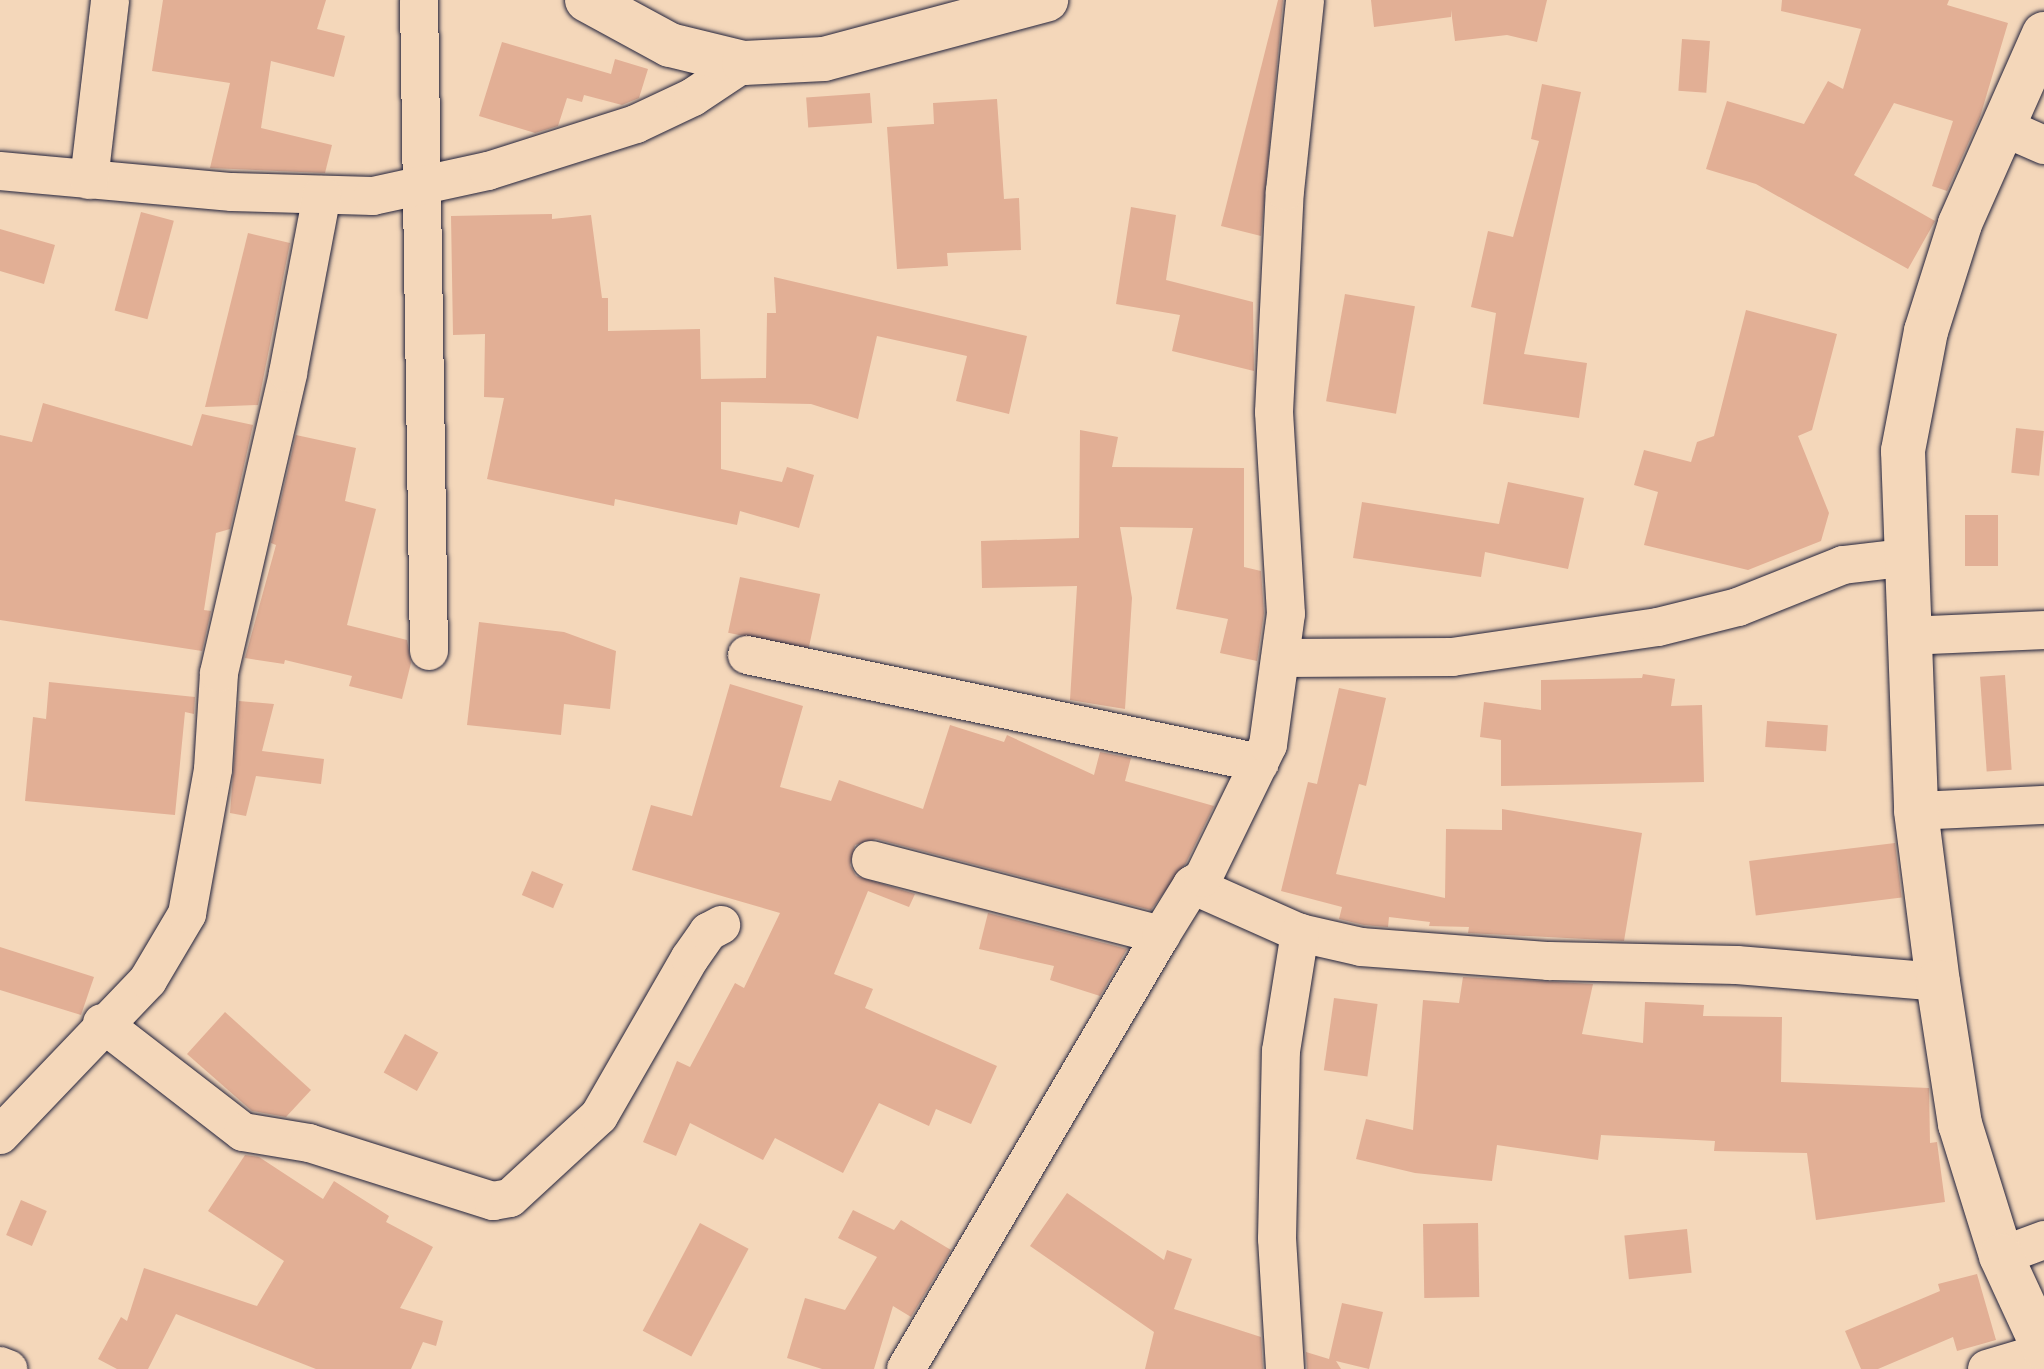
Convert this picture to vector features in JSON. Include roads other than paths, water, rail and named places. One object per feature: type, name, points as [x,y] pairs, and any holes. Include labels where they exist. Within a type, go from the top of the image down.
[{"type":"street","points":[[89,180],[110,0]]},
{"type":"street","points":[[419,0],[429,651]]},
{"type":"street","points":[[587,0],[670,45],[744,63],[824,59],[1046,0]]},
{"type":"street","points":[[906,1369],[1161,935],[1192,885],[1203,878],[1268,745],[1286,614],[1274,412],[1285,191],[1305,0]]},
{"type":"street","points":[[1987,1369],[2044,1350],[2001,1256],[1960,1124],[1916,811],[1903,558],[1903,451],[1910,395],[1960,224],[2044,34]]},
{"type":"street","points":[[0,171],[89,180],[373,196],[422,187],[636,124],[744,63]]},
{"type":"street","points":[[2003,127],[2044,145]]},
{"type":"street","points":[[0,1135],[102,1023],[148,980],[187,914],[213,769],[219,673],[288,373],[322,195]]},
{"type":"street","points":[[1282,658],[1452,657],[1658,627],[1738,607],[1843,565],[1903,558]]},
{"type":"street","points":[[1907,636],[2044,630]]},
{"type":"street","points":[[747,655],[1260,763]]},
{"type":"street","points":[[1916,811],[2044,805]]},
{"type":"street","points":[[871,860],[1161,935]]},
{"type":"street","points":[[1192,885],[1300,933],[1361,947],[1549,961],[1737,965],[1938,982]]},
{"type":"street","points":[[102,1023],[243,1132],[309,1143],[465,1196],[493,1201],[510,1198],[599,1116],[690,958],[708,932],[721,925]]},
{"type":"street","points":[[1285,1369],[1277,1239],[1281,1051],[1300,933]]},
{"type":"street","points":[[2001,1256],[2044,1240]]},
{"type":"street","points":[[0,1366],[8,1369]]}]
